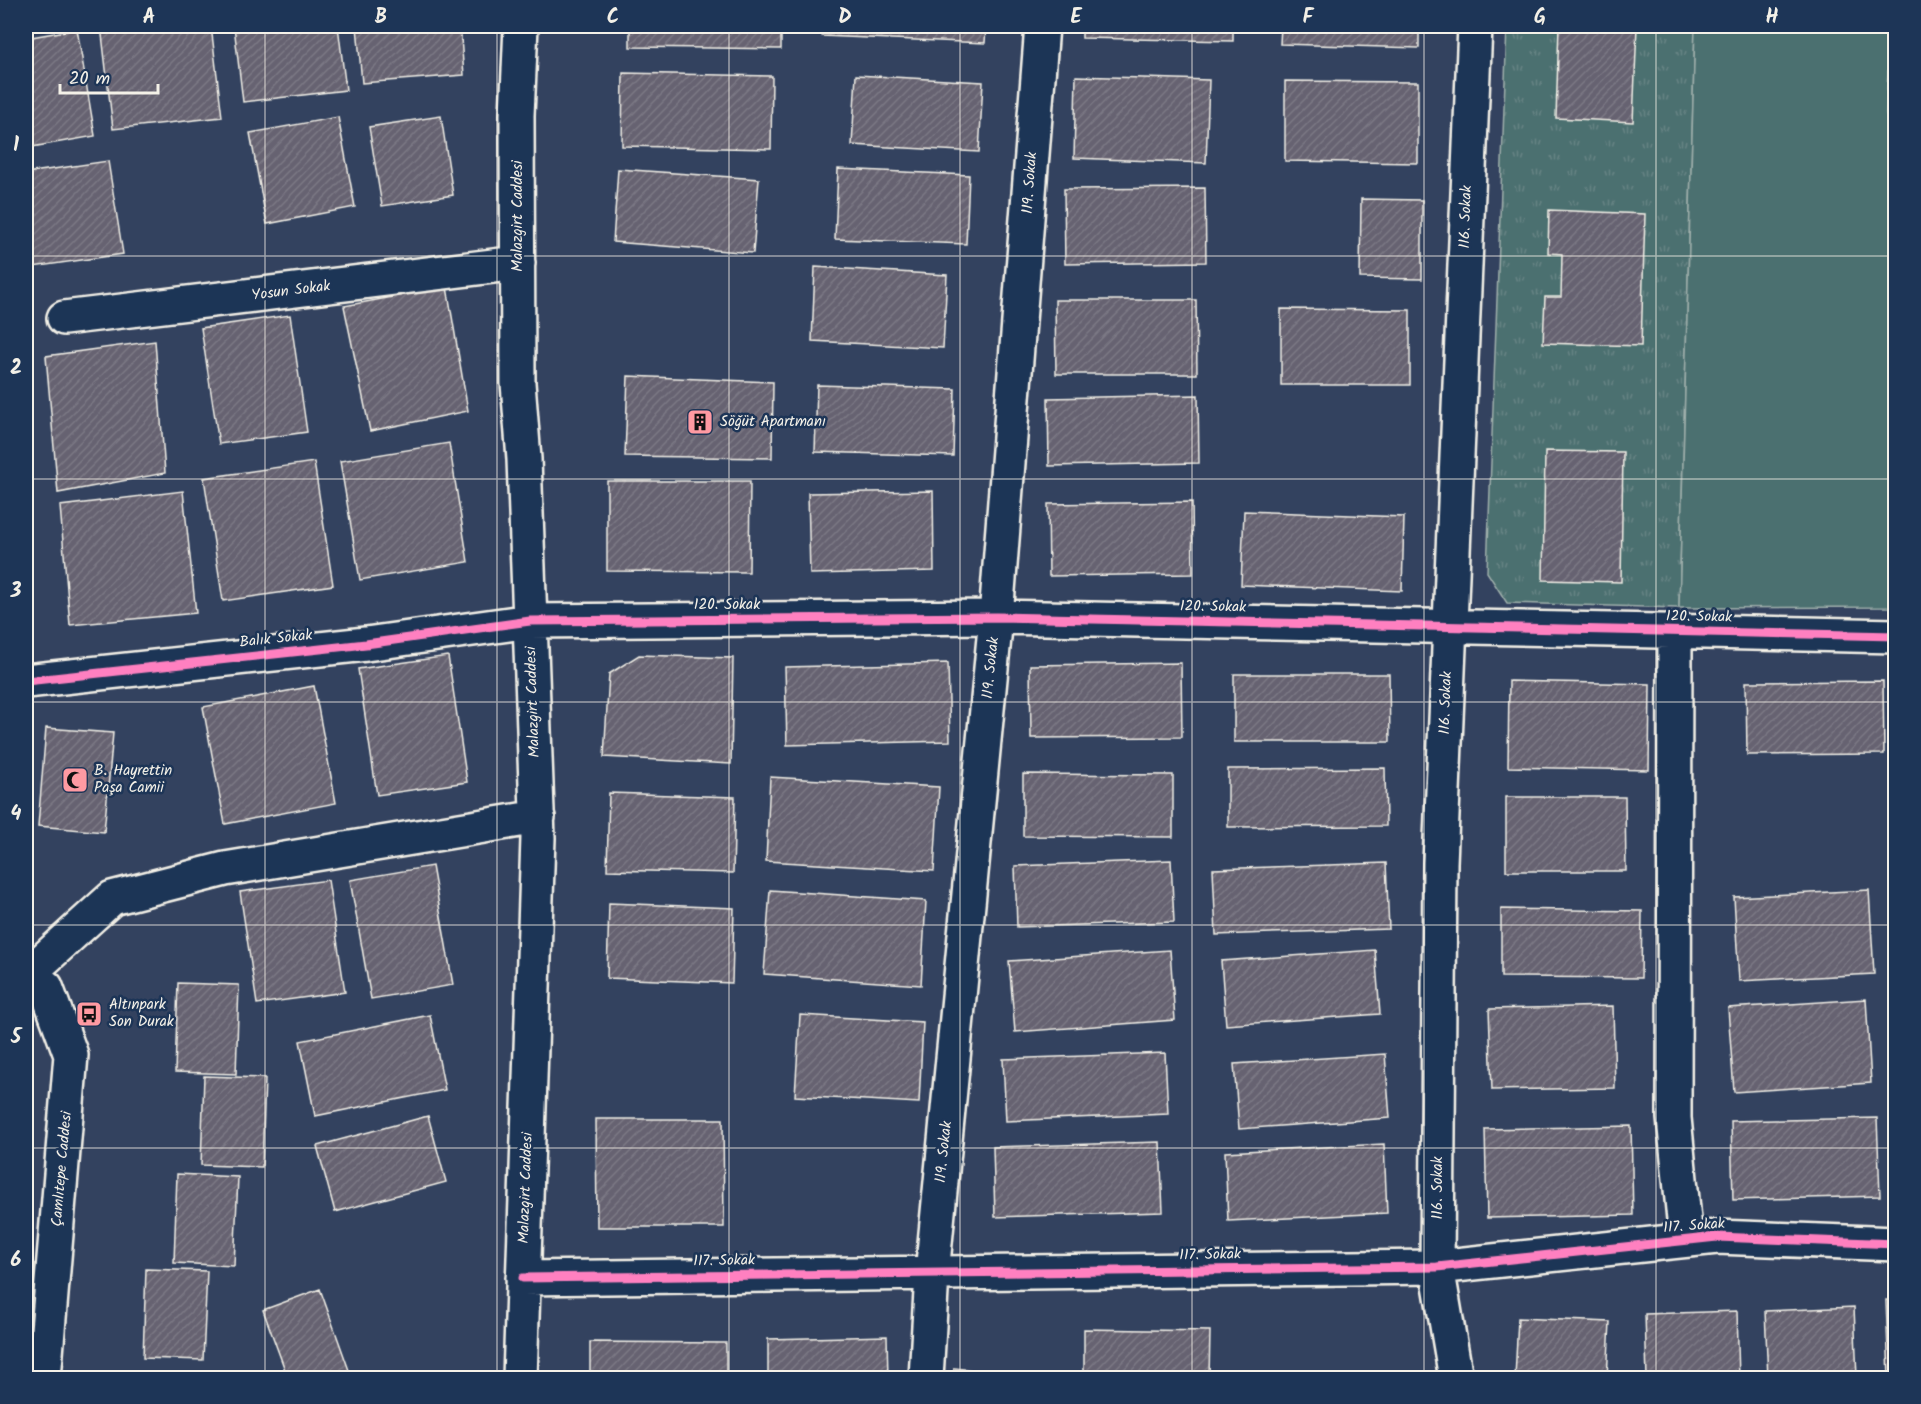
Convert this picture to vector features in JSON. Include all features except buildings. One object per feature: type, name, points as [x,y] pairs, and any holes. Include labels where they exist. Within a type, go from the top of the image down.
[{"type":"street","name":"Malazgirt Caddesi","points":[[520,1378],[538,817],[524,459],[518,383],[517,114],[521,26]]},
{"type":"street","name":"119. Sokak","points":[[926,1378],[932,1274],[996,617],[1042,26]]},
{"type":"street","name":"116. Sokak","points":[[1456,1378],[1437,1268],[1440,863],[1474,26]]},
{"type":"street","name":"Yosun Sokak","points":[[64,318],[518,263]]},
{"type":"street","name":"120. Sokak","points":[[530,621],[996,617],[1896,636]]},
{"type":"street","name":"Balık Sokak","points":[[26,681],[366,644],[530,621]]},
{"type":"street","points":[[1675,631],[1674,1118],[1686,1240]]},
{"type":"street","points":[[26,975],[112,898],[225,869],[538,817]]},
{"type":"street","name":"Çamlıtepe Caddesi","points":[[26,975],[46,987],[71,1056],[44,1378]]},
{"type":"street","name":"117. Sokak","points":[[524,1278],[1437,1268],[1717,1237],[1896,1244]]},
{"type":"green space","points":[[1507,26],[1695,26],[1679,608],[1507,603],[1487,572]]},
{"type":"green space","points":[[1695,26],[1890,26],[1886,114],[1896,161],[1895,607],[1679,608]]},
{"type":"cycle path","points":[[26,681],[366,644],[530,621],[996,617],[1896,636]]},
{"type":"cycle path","points":[[523,1278],[1437,1267],[1717,1237],[1896,1244]]},
{"type":"place","name":"Söğüt Apartmanı","points":[[700,422]]},
{"type":"place","name":"B. Hayrettin Paşa Camii","points":[[75,780]]},
{"type":"place","name":"Altınpark Son Durak","points":[[89,1014]]}]
